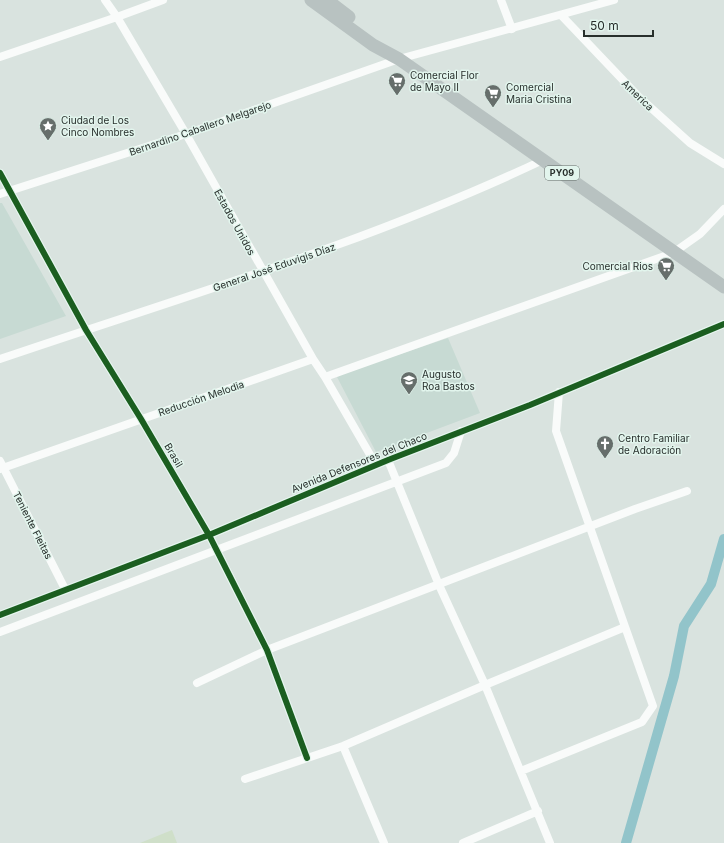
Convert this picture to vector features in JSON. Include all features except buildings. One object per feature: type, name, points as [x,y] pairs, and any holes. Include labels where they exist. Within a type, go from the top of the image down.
[{"type":"highway","name":"PY09","points":[[311,0],[373,45],[399,59],[724,288]]},
{"type":"highway","name":"PY09","points":[[327,0],[378,38],[399,59]]},
{"type":"street","name":"Estados Unidos","points":[[105,0],[117,17],[186,134],[263,272],[376,465]]},
{"type":"street","points":[[0,57],[163,0]]},
{"type":"street","points":[[501,0],[512,29]]},
{"type":"street","name":"Bernardino Caballero Melgarejo","points":[[0,194],[186,134],[399,59],[614,0]]},
{"type":"street","name":"America","points":[[561,15],[639,97],[690,143],[724,164]]},
{"type":"street","name":"General José Eduvigis Díaz","points":[[0,359],[263,272],[436,208],[543,160]]},
{"type":"street","name":"Brasil","points":[[0,173],[86,330],[141,418],[217,550],[267,650],[307,758]]},
{"type":"street","points":[[325,377],[673,252],[700,234],[724,209]]},
{"type":"street","name":"Avenida Defensores del Chaco","points":[[0,615],[209,535],[388,460],[724,324]]},
{"type":"street","name":"Reducción Melodia","points":[[1,466],[313,359]]},
{"type":"street","points":[[521,771],[642,722],[653,706],[556,431],[559,392]]},
{"type":"street","points":[[0,632],[446,463],[454,453],[461,431]]},
{"type":"street","points":[[388,460],[439,585],[485,685],[550,843]]},
{"type":"street","name":"Teniente Fleitas","points":[[1,466],[65,589]]},
{"type":"street","points":[[197,682],[267,650],[636,509],[687,491]]},
{"type":"street","points":[[245,779],[343,746],[625,627]]},
{"type":"street","points":[[343,746],[384,843]]},
{"type":"street","points":[[463,843],[538,811]]},
{"type":"shaded area","points":[[0,203],[2,203],[66,316],[0,339]]},
{"type":"shaded area","name":"Augusto Roa Bastos","points":[[448,338],[480,413],[376,452],[337,377],[347,372]]},
{"type":"green space","points":[[172,830],[177,843],[140,843]]},
{"type":"waterway","points":[[626,843],[674,676],[684,626],[711,584],[724,539]]},
{"type":"cycle path","points":[[0,173],[86,330],[141,419],[209,535],[267,650],[307,758]]},
{"type":"cycle path","points":[[0,615],[209,535],[388,460],[530,405],[724,324]]},
{"type":"place","name":"Comercial Flor de Mayo II","points":[[397,96]]},
{"type":"place","name":"Comercial Maria Cristina","points":[[493,108]]},
{"type":"place","name":"Ciudad de Los Cinco Nombres","points":[[48,141]]},
{"type":"place","name":"Comercial Rios","points":[[666,281]]},
{"type":"place","name":"Augusto Roa Bastos","points":[[409,395]]},
{"type":"place","name":"Centro Familiar de Adoración","points":[[605,459]]}]
